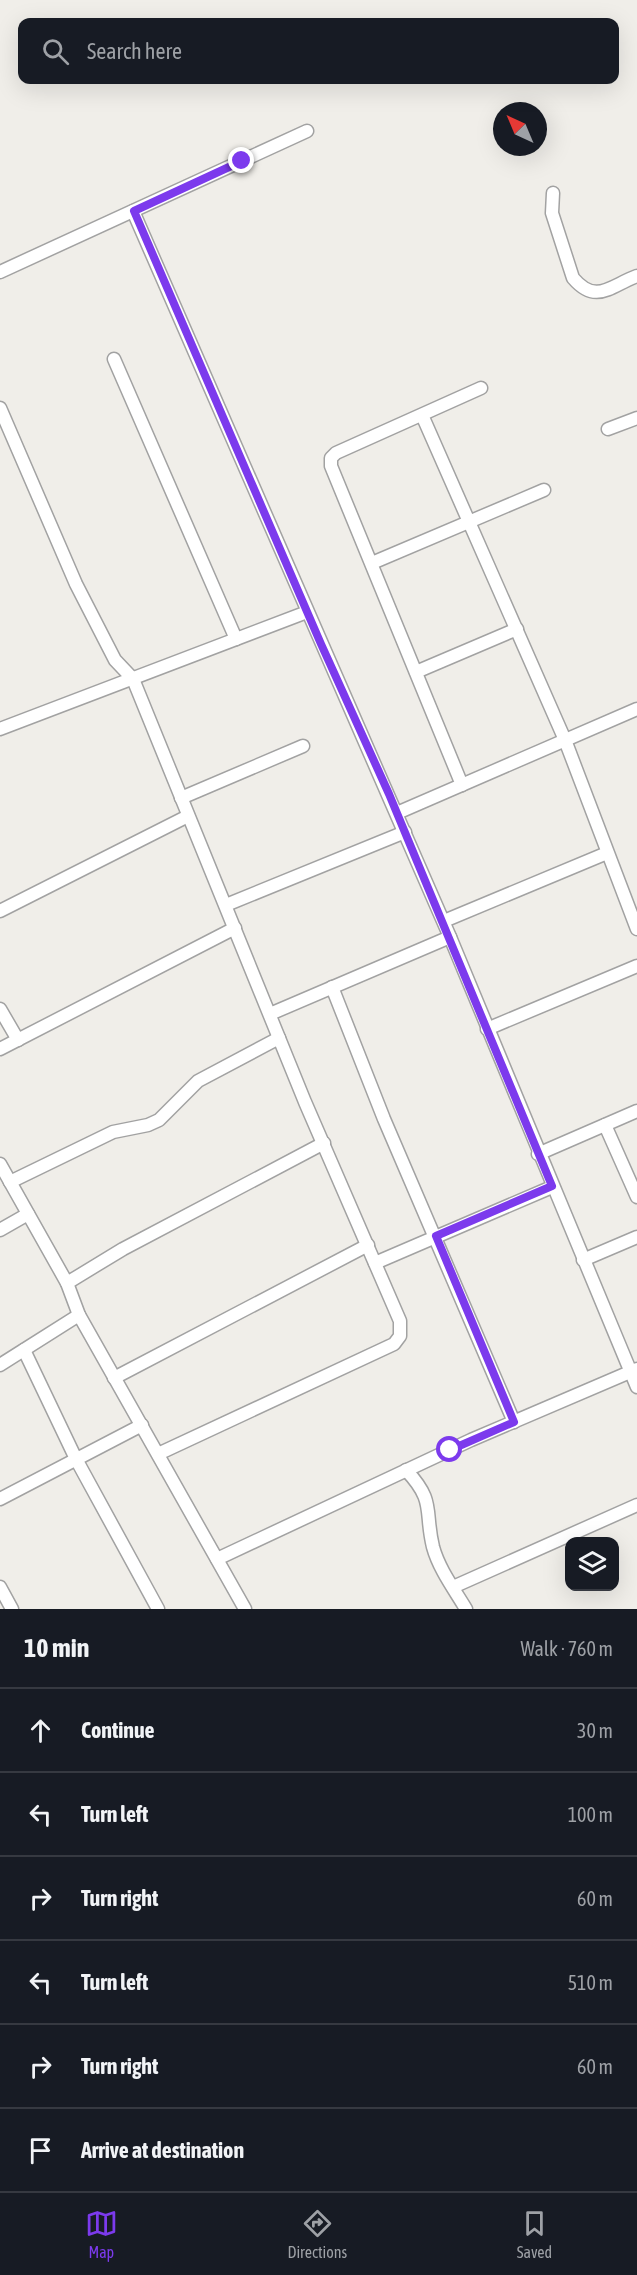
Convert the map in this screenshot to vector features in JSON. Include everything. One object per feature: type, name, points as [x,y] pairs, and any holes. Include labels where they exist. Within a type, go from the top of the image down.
[{"type":"street","points":[[0,272],[307,131]]},
{"type":"street","points":[[553,193],[552,213],[573,278],[579,286],[587,292],[600,293],[637,276]]},
{"type":"street","points":[[134,211],[307,612],[444,921],[538,1154],[583,1260],[634,1370],[637,1387]]},
{"type":"street","points":[[114,359],[236,639]]},
{"type":"street","points":[[462,785],[331,466],[331,458],[336,453],[480,388]]},
{"type":"street","points":[[0,408],[76,584],[115,660],[133,679],[279,1038],[400,1321],[400,1336],[394,1344],[158,1454]]},
{"type":"street","points":[[422,415],[565,740],[637,929]]},
{"type":"street","points":[[608,429],[637,418]]},
{"type":"street","points":[[372,563],[544,490]]},
{"type":"street","points":[[2,724],[133,679],[307,612]]},
{"type":"street","points":[[416,672],[518,629]]},
{"type":"street","points":[[397,813],[637,709]]},
{"type":"street","points":[[181,798],[303,746]]},
{"type":"street","points":[[0,911],[188,816]]},
{"type":"street","points":[[226,905],[405,832]]},
{"type":"street","points":[[444,921],[607,853]]},
{"type":"street","points":[[0,1049],[234,928]]},
{"type":"street","points":[[270,1014],[450,936]]},
{"type":"street","points":[[487,1029],[637,966]]},
{"type":"street","points":[[332,987],[384,1119],[514,1422]]},
{"type":"street","points":[[0,1009],[18,1040]]},
{"type":"street","points":[[10,1182],[113,1132],[148,1125],[159,1120],[198,1081],[279,1038]]},
{"type":"street","points":[[538,1154],[637,1111]]},
{"type":"street","points":[[605,1125],[637,1197]]},
{"type":"street","points":[[67,1283],[123,1249],[324,1143]]},
{"type":"street","points":[[0,1164],[67,1283],[79,1315],[245,1609]]},
{"type":"street","points":[[375,1263],[552,1186]]},
{"type":"street","points":[[0,1230],[28,1214]]},
{"type":"street","points":[[583,1260],[637,1237]]},
{"type":"street","points":[[114,1378],[368,1245]]},
{"type":"street","points":[[0,1365],[79,1315]]},
{"type":"street","points":[[24,1350],[76,1459],[158,1609]]},
{"type":"street","points":[[217,1559],[406,1470],[634,1370]]},
{"type":"street","points":[[0,1499],[142,1425]]},
{"type":"street","points":[[406,1470],[421,1486],[427,1498],[434,1547],[465,1609]]},
{"type":"street","points":[[453,1587],[637,1505]]},
{"type":"street","points":[[0,1587],[12,1609]]},
{"type":"route","points":[[242,161],[134,211],[450,936],[552,1186],[436,1236],[514,1422],[450,1450]]}]
